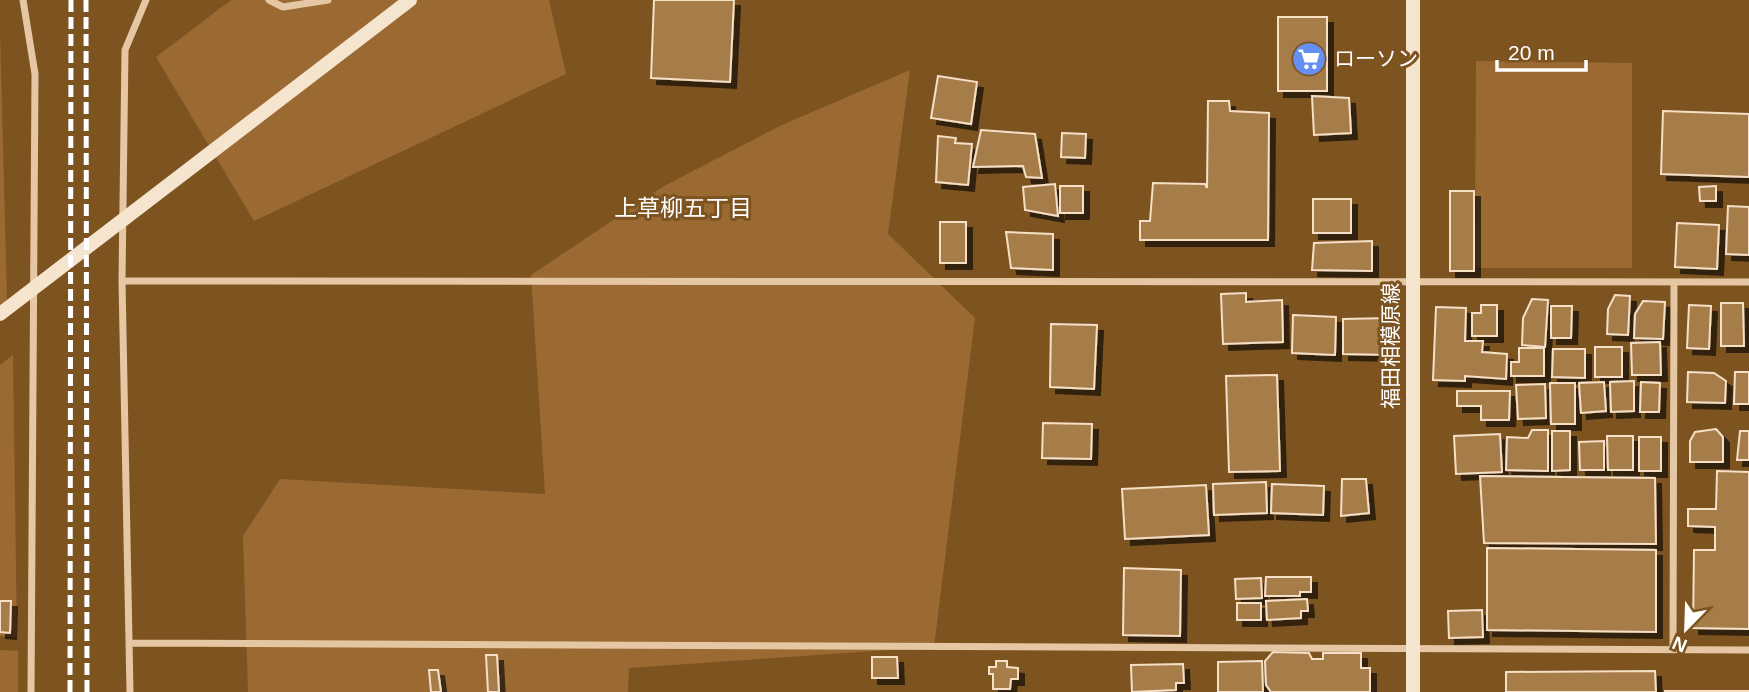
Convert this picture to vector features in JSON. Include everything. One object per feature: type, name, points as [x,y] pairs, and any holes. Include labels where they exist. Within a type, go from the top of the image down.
[{"type":"street","points":[[23,0],[35,74],[31,692]]},
{"type":"street","points":[[130,692],[132,643],[122,281],[125,50],[146,0]]},
{"type":"street","points":[[269,0],[283,7],[328,0]]},
{"type":"street","points":[[0,314],[410,0]]},
{"type":"street","name":"福田相模原線","points":[[1413,0],[1413,692]]},
{"type":"street","points":[[122,281],[1749,282]]},
{"type":"street","points":[[1673,649],[1674,282]]},
{"type":"street","points":[[132,643],[1096,645],[1412,650],[1749,650]]},
{"type":"shaded area","points":[[231,0],[549,0],[566,74],[254,221],[156,57]]},
{"type":"shaded area","points":[[0,30],[7,300],[0,306]]},
{"type":"shaded area","points":[[1476,61],[1632,63],[1632,268],[1475,268]]},
{"type":"shaded area","points":[[910,70],[888,234],[975,318],[934,647],[629,668],[628,692],[248,692],[243,536],[280,479],[545,494],[531,275],[664,186],[782,125]]},
{"type":"shaded area","points":[[13,355],[17,637],[0,636],[0,365]]},
{"type":"shaded area","points":[[0,650],[18,651],[18,692],[0,692]]},
{"type":"building","points":[[654,0],[734,0],[730,82],[651,78]]},
{"type":"building","points":[[1278,17],[1327,17],[1327,91],[1278,91]]},
{"type":"building","points":[[938,76],[977,82],[971,124],[931,118]]},
{"type":"building","points":[[1312,96],[1349,98],[1351,133],[1314,135]]},
{"type":"building","points":[[1208,101],[1229,101],[1230,111],[1269,113],[1268,240],[1140,240],[1140,221],[1150,221],[1153,183],[1205,184],[1207,188]]},
{"type":"building","points":[[1663,111],[1749,114],[1749,177],[1661,174]]},
{"type":"building","points":[[981,130],[1035,134],[1042,178],[1026,177],[1023,166],[973,167]]},
{"type":"building","points":[[1062,133],[1086,134],[1085,158],[1061,157]]},
{"type":"building","points":[[938,136],[956,138],[955,143],[972,144],[968,185],[936,182]]},
{"type":"building","points":[[1055,184],[1058,216],[1025,210],[1023,187]]},
{"type":"building","points":[[1060,186],[1083,186],[1083,213],[1060,213]]},
{"type":"building","points":[[1716,186],[1716,201],[1700,201],[1699,187]]},
{"type":"building","points":[[1450,191],[1474,191],[1474,271],[1450,271]]},
{"type":"building","points":[[1313,199],[1351,199],[1351,233],[1313,233]]},
{"type":"building","points":[[1728,206],[1749,207],[1749,255],[1726,254]]},
{"type":"building","points":[[940,222],[966,222],[966,263],[940,263]]},
{"type":"building","points":[[1677,223],[1719,225],[1717,269],[1675,267]]},
{"type":"building","points":[[1006,232],[1053,234],[1053,270],[1011,268]]},
{"type":"building","points":[[1372,241],[1372,271],[1312,270],[1314,243]]},
{"type":"building","points":[[1246,293],[1246,302],[1282,300],[1283,342],[1223,344],[1221,294]]},
{"type":"building","points":[[1615,295],[1630,296],[1628,335],[1607,334],[1608,309]]},
{"type":"building","points":[[1532,299],[1548,300],[1545,347],[1522,345],[1523,318]]},
{"type":"building","points":[[1643,301],[1665,302],[1663,339],[1634,338],[1635,314]]},
{"type":"building","points":[[1721,303],[1743,303],[1744,346],[1721,346]]},
{"type":"building","points":[[1481,305],[1497,305],[1497,336],[1472,336],[1472,313],[1481,313]]},
{"type":"building","points":[[1689,305],[1711,306],[1709,349],[1687,348]]},
{"type":"building","points":[[1551,306],[1572,306],[1571,338],[1551,338]]},
{"type":"building","points":[[1436,307],[1466,308],[1465,341],[1483,341],[1482,352],[1507,354],[1506,379],[1465,376],[1465,381],[1433,380]]},
{"type":"building","points":[[1293,315],[1336,317],[1335,355],[1292,353]]},
{"type":"building","points":[[1391,318],[1390,355],[1343,354],[1343,319]]},
{"type":"building","points":[[1051,324],[1097,325],[1094,389],[1050,387]]},
{"type":"building","points":[[1660,342],[1661,375],[1632,375],[1631,343]]},
{"type":"building","points":[[1595,347],[1622,347],[1622,377],[1595,377]]},
{"type":"building","points":[[1519,348],[1544,348],[1544,376],[1511,376],[1511,362],[1519,362]]},
{"type":"building","points":[[1553,349],[1585,349],[1585,378],[1552,377]]},
{"type":"building","points":[[1688,372],[1714,373],[1726,381],[1725,403],[1687,402]]},
{"type":"building","points":[[1735,372],[1749,372],[1749,404],[1734,404]]},
{"type":"building","points":[[1277,375],[1280,471],[1229,472],[1226,376]]},
{"type":"building","points":[[1634,381],[1634,411],[1611,412],[1610,382]]},
{"type":"building","points":[[1604,382],[1606,411],[1581,413],[1579,383]]},
{"type":"building","points":[[1641,382],[1660,383],[1659,412],[1640,412]]},
{"type":"building","points":[[1550,383],[1575,383],[1575,424],[1551,424]]},
{"type":"building","points":[[1545,384],[1546,418],[1518,419],[1516,385]]},
{"type":"building","points":[[1457,391],[1510,391],[1509,420],[1481,420],[1481,406],[1457,406]]},
{"type":"building","points":[[1043,423],[1092,424],[1091,459],[1042,458]]},
{"type":"building","points":[[1716,429],[1723,437],[1723,462],[1690,462],[1690,441],[1695,432]]},
{"type":"building","points":[[1532,430],[1548,430],[1548,471],[1506,470],[1507,437],[1528,438]]},
{"type":"building","points":[[1552,431],[1570,431],[1570,470],[1552,471]]},
{"type":"building","points":[[1740,431],[1749,431],[1749,460],[1737,460]]},
{"type":"building","points":[[1500,434],[1502,472],[1456,474],[1454,436]]},
{"type":"building","points":[[1607,436],[1633,436],[1633,470],[1608,470]]},
{"type":"building","points":[[1639,437],[1661,437],[1661,471],[1639,471]]},
{"type":"building","points":[[1604,441],[1604,470],[1580,470],[1579,442]]},
{"type":"building","points":[[1717,471],[1749,472],[1749,629],[1693,628],[1694,550],[1715,550],[1715,527],[1688,526],[1688,509],[1716,509]]},
{"type":"building","points":[[1480,476],[1655,478],[1656,544],[1484,543]]},
{"type":"building","points":[[1342,479],[1366,479],[1369,513],[1341,516]]},
{"type":"building","points":[[1266,482],[1267,513],[1214,515],[1213,484]]},
{"type":"building","points":[[1272,484],[1324,486],[1323,515],[1271,513]]},
{"type":"building","points":[[1206,485],[1209,535],[1125,539],[1122,489]]},
{"type":"building","points":[[1487,548],[1656,550],[1656,632],[1487,630]]},
{"type":"building","points":[[1124,568],[1181,570],[1180,636],[1123,635]]},
{"type":"building","points":[[1266,577],[1311,577],[1311,592],[1300,592],[1300,596],[1265,596]]},
{"type":"building","points":[[1261,578],[1262,598],[1236,599],[1235,579]]},
{"type":"building","points":[[1307,599],[1308,611],[1301,611],[1301,618],[1267,620],[1266,601]]},
{"type":"building","points":[[0,601],[11,601],[10,633],[0,632]]},
{"type":"building","points":[[1237,603],[1261,603],[1261,620],[1237,620]]},
{"type":"building","points":[[1482,610],[1483,637],[1449,638],[1448,611]]},
{"type":"building","points":[[1273,652],[1309,653],[1312,659],[1323,659],[1323,653],[1361,653],[1361,668],[1370,668],[1370,692],[1271,692],[1266,685],[1265,661]]},
{"type":"building","points":[[486,655],[497,655],[499,692],[488,692]]},
{"type":"building","points":[[872,657],[897,657],[898,678],[872,678]]},
{"type":"building","points":[[996,661],[1007,661],[1007,667],[1018,668],[1018,679],[1011,679],[1010,689],[993,689],[993,674],[989,674],[989,667],[996,667]]},
{"type":"building","points":[[1262,661],[1263,692],[1218,692],[1218,662]]},
{"type":"building","points":[[1183,664],[1184,683],[1176,683],[1176,690],[1132,692],[1131,665]]},
{"type":"building","points":[[429,670],[438,670],[441,692],[431,692]]},
{"type":"building","points":[[1655,671],[1656,692],[1506,692],[1506,672]]},
{"type":"building","points":[[1749,691],[1749,692],[1665,692]]},
{"type":"railway","points":[[70,692],[71,0]]},
{"type":"railway","points":[[86,0],[87,692]]},
{"type":"place","name":"ローソン","points":[[1309,59]]},
{"type":"district","name":"上草柳五丁目","points":[[683,208]]}]
